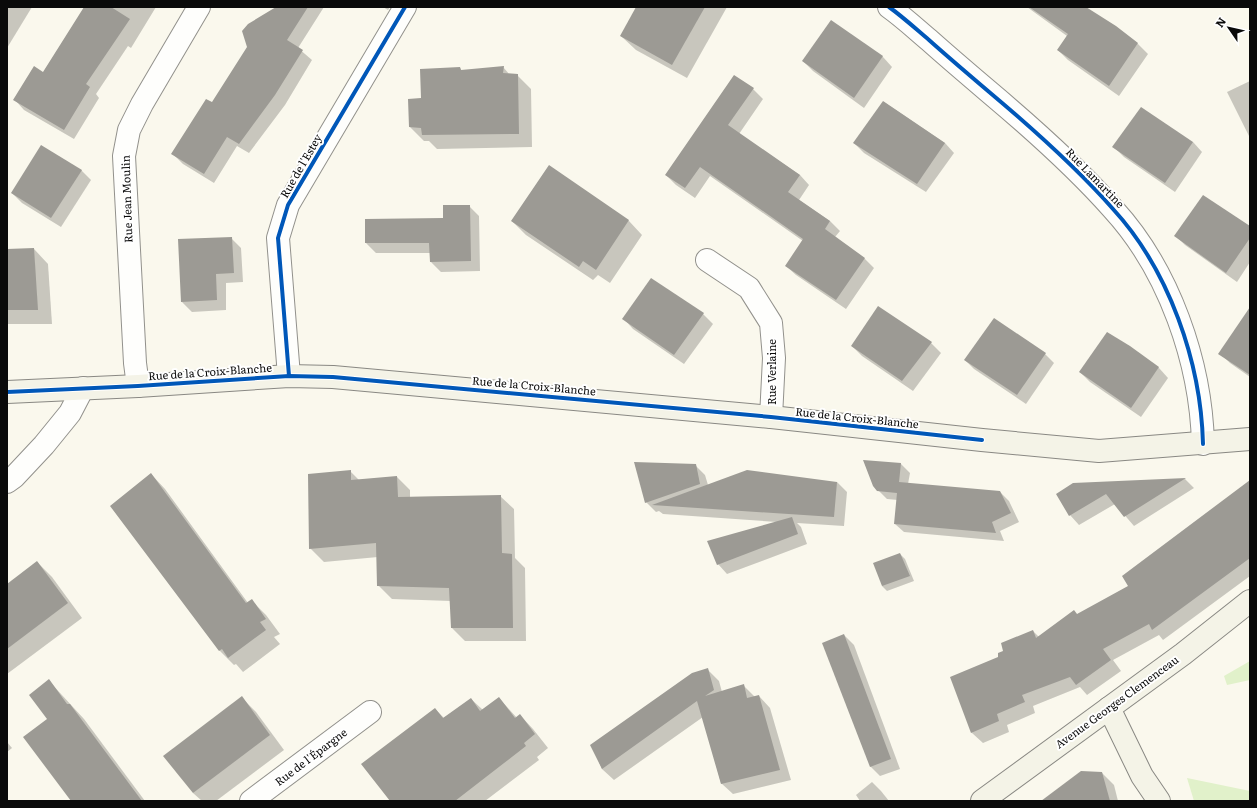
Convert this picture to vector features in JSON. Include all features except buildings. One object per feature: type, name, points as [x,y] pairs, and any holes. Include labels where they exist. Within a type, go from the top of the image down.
[{"type":"main road","name":"Rue de la Croix-Blanche","points":[[7,392],[138,386],[288,376],[333,377],[771,417],[1099,451],[1203,444],[1250,439]]},
{"type":"main road","name":"Avenue Georges Clemenceau","points":[[982,801],[1183,654],[1250,601]]},
{"type":"main road","name":"Avenue Georges Clemenceau","points":[[1183,654],[1250,619]]},
{"type":"main road","points":[[1109,708],[1142,776],[1159,801]]},
{"type":"street","name":"Rue Jean Moulin","points":[[138,386],[135,363],[124,156],[129,130],[142,104],[199,7]]},
{"type":"street","name":"Rue de l'Estey","points":[[288,376],[278,238],[288,205],[405,7]]},
{"type":"street","name":"Rue Lamartine","points":[[889,7],[1018,116],[1066,160],[1114,209],[1143,248],[1173,304],[1194,366],[1203,422],[1203,444]]},
{"type":"street","name":"Rue Verlaine","points":[[707,260],[749,288],[771,323],[774,358],[771,417]]},
{"type":"street","points":[[7,482],[14,477],[44,446],[70,413],[83,388]]},
{"type":"street","name":"Rue de l'Épargne","points":[[251,801],[370,712]]},
{"type":"street","points":[[1142,776],[1147,801]]},
{"type":"green space","points":[[1250,661],[1250,680],[1227,685],[1224,676]]},
{"type":"green space","points":[[1187,778],[1250,791],[1250,801],[1194,801]]},
{"type":"cycle path","points":[[289,376],[278,238],[288,205],[405,7]]},
{"type":"cycle path","points":[[889,7],[1053,148],[1099,193],[1133,233],[1166,289],[1178,319],[1196,381],[1201,413],[1203,444]]},
{"type":"cycle path","points":[[7,392],[138,386],[289,376],[333,377],[771,417],[982,440]]}]
